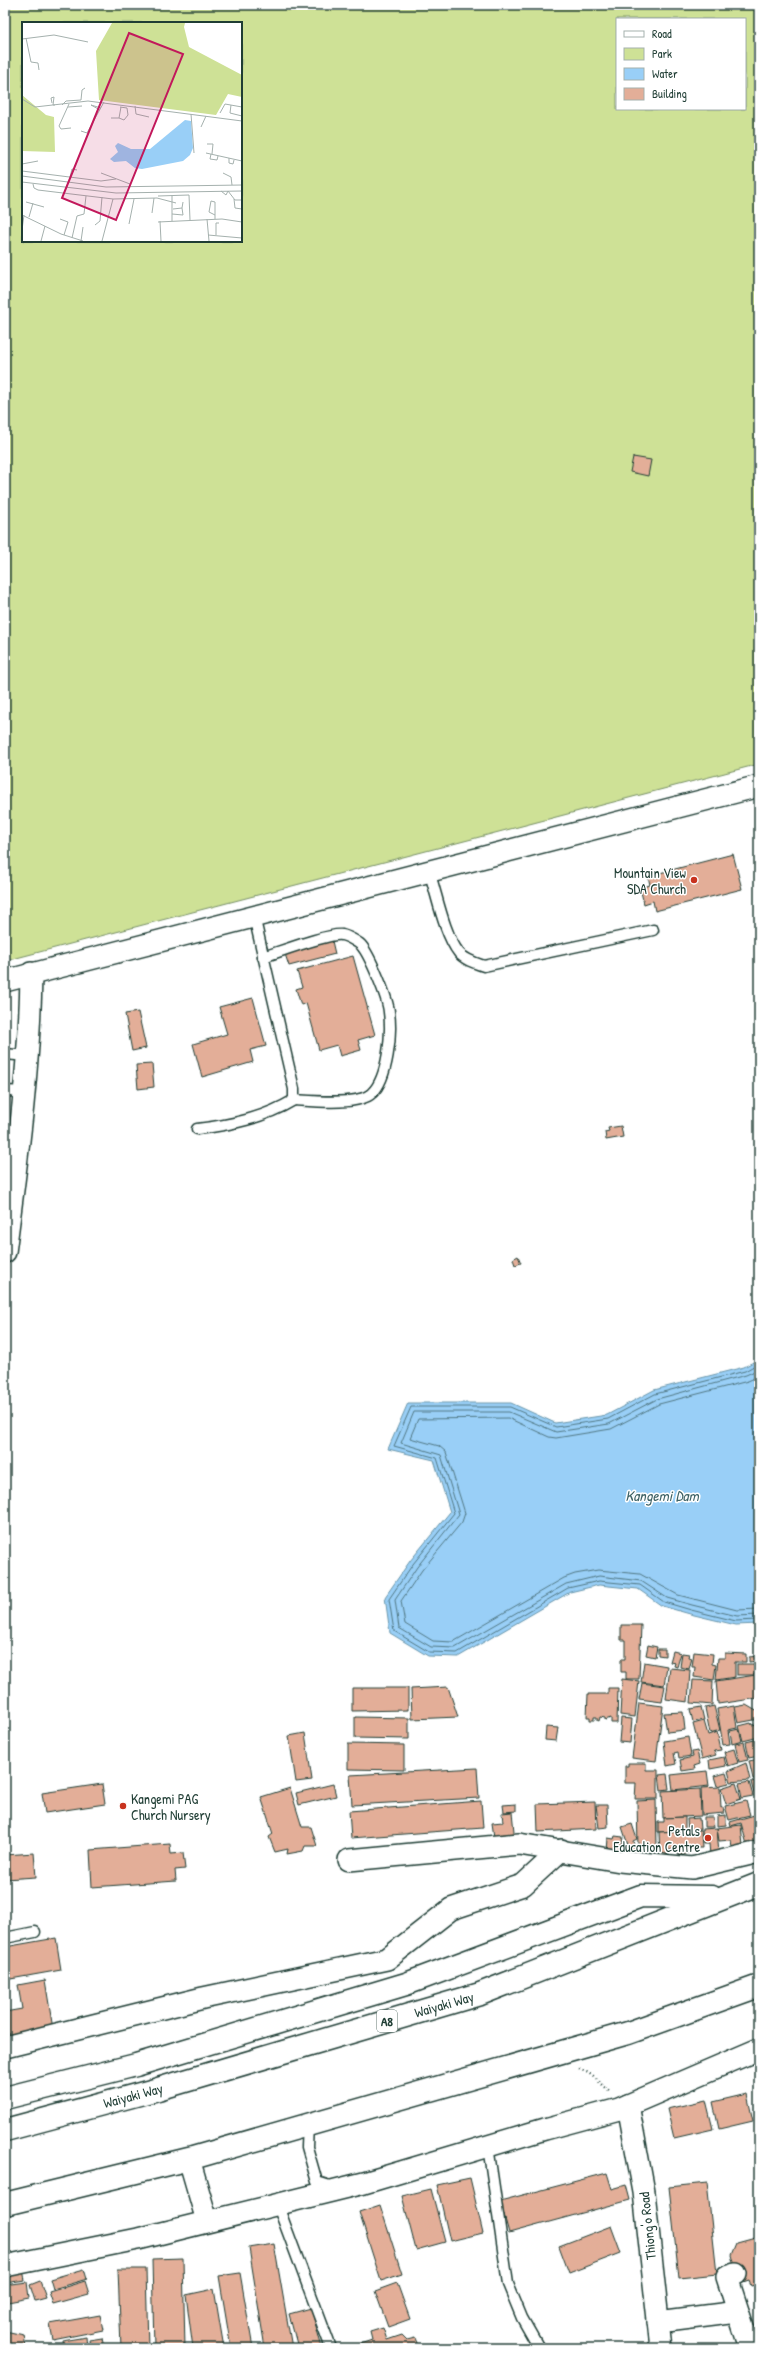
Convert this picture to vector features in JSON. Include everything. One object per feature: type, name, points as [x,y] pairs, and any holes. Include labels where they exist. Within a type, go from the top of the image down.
[{"type":"highway","name":"Waiyaki Way","points":[[5,2130],[158,2089],[480,1994],[759,1884]]},
{"type":"highway","points":[[5,2098],[136,2064],[406,1984],[641,1896],[723,1897]]},
{"type":"highway","points":[[5,2204],[189,2159],[552,2055],[628,2033],[759,1986]]},
{"type":"street","points":[[5,981],[31,973],[759,786]]},
{"type":"street","points":[[5,1252],[14,1091],[27,1056],[31,1018],[31,973]]},
{"type":"street","points":[[348,1860],[519,1844],[620,1861],[692,1868],[759,1852]]},
{"type":"street","points":[[5,2047],[203,1998],[386,1959],[451,1909],[523,1885],[561,1850]]},
{"type":"street","points":[[5,2266],[138,2239],[207,2221],[278,2206],[340,2189],[628,2105],[759,2049]]},
{"type":"street","name":"Thiong'o Road","points":[[628,2105],[644,2192],[661,2348]]},
{"type":"street","points":[[189,2159],[207,2221]]},
{"type":"street","points":[[736,2274],[727,2277],[750,2348]]},
{"type":"street","points":[[658,2322],[738,2312]]},
{"type":"lane","points":[[429,871],[451,939],[460,954],[470,961],[484,966],[653,930]]},
{"type":"lane","points":[[254,916],[294,1089],[294,1100]]},
{"type":"lane","points":[[197,1129],[228,1126],[268,1114],[294,1100],[356,1100],[371,1094],[381,1078],[387,1058],[389,1012],[370,960],[360,944],[342,935],[314,940],[263,957]]},
{"type":"lane","points":[[5,1054],[27,1056]]},
{"type":"lane","points":[[5,1938],[34,1932]]},
{"type":"lane","points":[[308,2124],[307,2147],[317,2182],[340,2189]]},
{"type":"lane","points":[[488,2146],[508,2284],[522,2318],[539,2348]]},
{"type":"lane","points":[[278,2206],[331,2348]]},
{"type":"path","points":[[552,2055],[589,2073],[628,2105]]},
{"type":"green space","points":[[5,5],[759,5],[759,764],[5,961]]},
{"type":"water","name":"Kangemi Dam","points":[[759,1359],[759,1624],[736,1625],[690,1614],[662,1606],[638,1589],[599,1585],[570,1592],[458,1657],[428,1656],[390,1633],[385,1597],[410,1561],[450,1512],[434,1460],[388,1449],[408,1403],[511,1403],[555,1423],[607,1415],[654,1390],[744,1367]]},
{"type":"building","points":[[633,457],[651,460],[648,476],[630,472]]},
{"type":"building","name":"Mountain View SDA Church","points":[[733,854],[742,889],[655,911],[653,901],[644,904],[640,888],[650,885],[648,876]]},
{"type":"building","points":[[332,941],[335,954],[289,966],[285,954]]},
{"type":"building","points":[[353,956],[375,1035],[358,1040],[361,1050],[340,1056],[337,1045],[319,1050],[306,1003],[301,1005],[296,989],[302,987],[297,971]]},
{"type":"building","points":[[253,998],[266,1046],[250,1050],[253,1062],[202,1077],[193,1044],[227,1034],[219,1007]]},
{"type":"building","points":[[138,1012],[146,1048],[132,1051],[125,1014]]},
{"type":"building","points":[[152,1064],[154,1087],[138,1089],[136,1065]]},
{"type":"building","points":[[621,1126],[623,1137],[606,1140],[605,1132],[609,1131],[608,1128]]},
{"type":"building","points":[[518,1256],[521,1263],[515,1265],[513,1259]]},
{"type":"building","points":[[621,1625],[641,1625],[639,1679],[626,1679],[626,1672],[621,1672],[621,1659],[625,1659],[625,1640],[621,1640]]},
{"type":"building","points":[[648,1645],[657,1647],[655,1657],[646,1655]]},
{"type":"building","points":[[658,1649],[665,1649],[665,1656],[658,1655]]},
{"type":"building","points":[[673,1651],[681,1653],[677,1667],[674,1666],[675,1663],[670,1662]]},
{"type":"building","points":[[694,1652],[713,1654],[712,1664],[716,1665],[714,1680],[694,1677],[695,1667],[692,1667]]},
{"type":"building","points":[[682,1653],[689,1654],[688,1657],[692,1658],[689,1669],[680,1667]]},
{"type":"building","points":[[725,1653],[746,1654],[746,1662],[735,1662],[735,1677],[716,1680],[718,1658],[725,1658]]},
{"type":"building","points":[[759,1656],[759,1664],[757,1661],[749,1662],[749,1657]]},
{"type":"building","points":[[644,1662],[667,1666],[664,1685],[641,1682]]},
{"type":"building","points":[[737,1664],[755,1664],[755,1675],[737,1675]]},
{"type":"building","points":[[759,1666],[759,1698],[718,1704],[716,1681],[756,1675],[755,1667]]},
{"type":"building","points":[[670,1668],[690,1670],[688,1702],[666,1699]]},
{"type":"building","points":[[622,1679],[639,1681],[635,1717],[620,1715]]},
{"type":"building","points":[[693,1680],[713,1681],[712,1705],[691,1703]]},
{"type":"building","points":[[642,1683],[665,1686],[662,1702],[639,1699]]},
{"type":"building","points":[[448,1687],[458,1717],[412,1719],[411,1689]]},
{"type":"building","points":[[352,1688],[408,1688],[408,1710],[352,1711]]},
{"type":"building","points":[[608,1688],[618,1688],[617,1723],[611,1723],[611,1718],[605,1720],[605,1718],[600,1717],[599,1721],[597,1720],[597,1717],[594,1717],[594,1720],[590,1720],[590,1717],[587,1717],[588,1694],[608,1694]]},
{"type":"building","points":[[639,1703],[663,1706],[656,1761],[632,1758]]},
{"type":"building","points":[[746,1705],[758,1712],[759,1719],[738,1723],[735,1707]]},
{"type":"building","points":[[714,1706],[720,1730],[710,1733],[705,1708]]},
{"type":"building","points":[[734,1706],[737,1728],[728,1730],[730,1744],[723,1745],[717,1709]]},
{"type":"building","points":[[701,1707],[704,1720],[693,1722],[690,1709]]},
{"type":"building","points":[[683,1712],[685,1730],[667,1732],[664,1713]]},
{"type":"building","points":[[355,1717],[409,1718],[409,1739],[355,1738]]},
{"type":"building","points":[[621,1718],[632,1719],[630,1743],[619,1742]]},
{"type":"building","points":[[704,1721],[708,1735],[717,1732],[721,1750],[714,1751],[716,1755],[702,1759],[693,1724]]},
{"type":"building","points":[[751,1723],[752,1725],[756,1724],[759,1737],[743,1741],[739,1726]]},
{"type":"building","points":[[546,1727],[558,1728],[556,1741],[545,1740]]},
{"type":"building","points":[[739,1729],[742,1741],[732,1744],[730,1731]]},
{"type":"building","points":[[305,1733],[312,1780],[296,1782],[289,1736]]},
{"type":"building","points":[[688,1737],[691,1756],[679,1758],[678,1752],[674,1753],[676,1764],[667,1766],[664,1741]]},
{"type":"building","points":[[759,1739],[759,1756],[749,1758],[746,1742]]},
{"type":"building","points":[[744,1742],[748,1760],[739,1762],[735,1744]]},
{"type":"building","points":[[348,1744],[404,1745],[404,1770],[348,1769]]},
{"type":"building","points":[[734,1749],[738,1763],[728,1766],[724,1752]]},
{"type":"building","points":[[697,1751],[700,1764],[694,1766],[695,1769],[682,1771],[680,1760],[693,1757],[692,1752]]},
{"type":"building","points":[[5,1757],[9,1758],[5,1773]]},
{"type":"building","points":[[724,1757],[726,1766],[710,1769],[709,1760]]},
{"type":"building","points":[[759,1759],[759,1778],[753,1779],[749,1761]]},
{"type":"building","points":[[628,1763],[646,1763],[646,1770],[658,1770],[658,1799],[635,1799],[636,1783],[625,1783],[625,1766],[628,1766]]},
{"type":"building","points":[[746,1763],[750,1780],[731,1782],[728,1771]]},
{"type":"building","points":[[477,1768],[479,1798],[352,1805],[350,1775]]},
{"type":"building","points":[[707,1771],[709,1786],[673,1790],[671,1775]]},
{"type":"building","points":[[726,1773],[729,1783],[717,1786],[714,1776]]},
{"type":"building","points":[[667,1774],[669,1789],[661,1790],[659,1775]]},
{"type":"building","points":[[759,1780],[759,1800],[756,1801],[751,1782]]},
{"type":"building","points":[[749,1782],[753,1796],[742,1798],[739,1784]]},
{"type":"building","points":[[736,1783],[741,1799],[726,1804],[721,1788]]},
{"type":"building","points":[[102,1784],[105,1804],[45,1813],[42,1793]]},
{"type":"building","points":[[333,1784],[336,1796],[299,1805],[296,1793]]},
{"type":"building","points":[[720,1787],[721,1808],[723,1807],[724,1813],[702,1815],[701,1788]]},
{"type":"building","points":[[290,1788],[302,1827],[311,1827],[317,1846],[305,1846],[303,1851],[287,1854],[288,1849],[275,1852],[269,1837],[273,1834],[261,1797]]},
{"type":"building","points":[[700,1789],[701,1816],[663,1818],[662,1791]]},
{"type":"building","points":[[656,1800],[657,1849],[638,1849],[637,1801]]},
{"type":"building","points":[[481,1801],[483,1828],[351,1838],[349,1811]]},
{"type":"building","points":[[746,1801],[750,1815],[729,1820],[725,1806]]},
{"type":"building","points":[[595,1802],[596,1829],[538,1832],[537,1804]]},
{"type":"building","points":[[516,1804],[516,1811],[504,1812],[503,1805]]},
{"type":"building","points":[[596,1805],[607,1805],[608,1827],[599,1828]]},
{"type":"building","points":[[512,1812],[515,1841],[495,1844],[492,1823],[503,1822],[502,1813]]},
{"type":"building","points":[[758,1814],[759,1845],[748,1848],[741,1823],[731,1826],[730,1822]]},
{"type":"building","points":[[726,1815],[726,1825],[717,1826],[717,1816]]},
{"type":"building","points":[[685,1817],[685,1831],[658,1832],[658,1822],[664,1822],[664,1818]]},
{"type":"building","points":[[704,1817],[713,1817],[714,1827],[704,1827]]},
{"type":"building","points":[[699,1818],[700,1829],[688,1830],[687,1819]]},
{"type":"building","points":[[632,1824],[637,1839],[633,1841],[635,1849],[630,1851],[622,1827]]},
{"type":"building","points":[[741,1825],[743,1846],[732,1847],[731,1840],[719,1841],[717,1828]]},
{"type":"building","points":[[717,1828],[719,1855],[710,1855],[709,1844],[703,1844],[702,1829]]},
{"type":"building","points":[[701,1830],[702,1848],[687,1848],[687,1854],[679,1855],[679,1850],[668,1850],[668,1856],[660,1856],[659,1832]]},
{"type":"building","points":[[615,1836],[623,1837],[622,1844],[626,1845],[624,1855],[607,1851],[608,1838],[614,1839]]},
{"type":"building","points":[[170,1844],[171,1854],[183,1853],[185,1869],[175,1870],[176,1881],[92,1887],[90,1850]]},
{"type":"building","points":[[34,1853],[36,1877],[5,1879],[5,1855]]},
{"type":"building","points":[[56,1938],[61,1970],[5,1980],[5,1947]]},
{"type":"building","points":[[45,1980],[53,2029],[5,2037],[5,2012],[22,2009],[18,1985]]},
{"type":"building","points":[[759,2077],[759,2088],[755,2078]]},
{"type":"building","points":[[747,2094],[753,2121],[719,2129],[713,2102]]},
{"type":"building","points":[[706,2100],[713,2129],[674,2138],[667,2109]]},
{"type":"building","points":[[607,2173],[612,2189],[626,2185],[630,2200],[509,2233],[500,2201]]},
{"type":"building","points":[[470,2178],[483,2233],[450,2241],[437,2185]]},
{"type":"building","points":[[707,2183],[717,2274],[679,2278],[669,2187]]},
{"type":"building","points":[[431,2189],[445,2242],[416,2250],[402,2196]]},
{"type":"building","points":[[380,2205],[402,2274],[381,2281],[359,2212]]},
{"type":"building","points":[[611,2226],[621,2253],[569,2273],[559,2246]]},
{"type":"building","points":[[759,2237],[759,2284],[751,2286],[749,2281],[740,2284],[732,2255],[737,2243]]},
{"type":"building","points":[[274,2244],[292,2348],[265,2348],[249,2248]]},
{"type":"building","points":[[183,2258],[185,2348],[154,2348],[152,2259]]},
{"type":"building","points":[[84,2269],[87,2279],[53,2289],[50,2279]]},
{"type":"building","points":[[118,2269],[146,2269],[148,2348],[121,2348]]},
{"type":"building","points":[[23,2270],[25,2280],[5,2283],[5,2274]]},
{"type":"building","points":[[240,2273],[253,2348],[231,2348],[219,2276]]},
{"type":"building","points":[[40,2281],[46,2298],[35,2301],[30,2285]]},
{"type":"building","points":[[85,2281],[89,2294],[53,2304],[49,2292]]},
{"type":"building","points":[[27,2282],[29,2298],[8,2302],[5,2285]]},
{"type":"building","points":[[397,2283],[410,2319],[388,2327],[375,2291]]},
{"type":"building","points":[[214,2289],[224,2348],[193,2348],[186,2295]]},
{"type":"building","points":[[311,2308],[322,2348],[298,2348],[289,2314]]},
{"type":"building","points":[[100,2315],[103,2330],[53,2340],[50,2324]]},
{"type":"building","points":[[383,2328],[387,2340],[402,2335],[407,2340],[415,2338],[419,2348],[348,2348],[372,2340],[370,2332]]},
{"type":"building","points":[[5,2331],[24,2335],[26,2348],[5,2348]]},
{"type":"building","points":[[86,2337],[87,2348],[63,2348],[62,2341]]},
{"type":"building","points":[[102,2338],[104,2348],[90,2348],[89,2340]]},
{"type":"place","name":"Mountain View SDA Church","points":[[694,880]]},
{"type":"place","name":"Kangemi PAG Church Nursery","points":[[123,1806]]},
{"type":"place","name":"Petals Education Centre","points":[[708,1838]]}]
